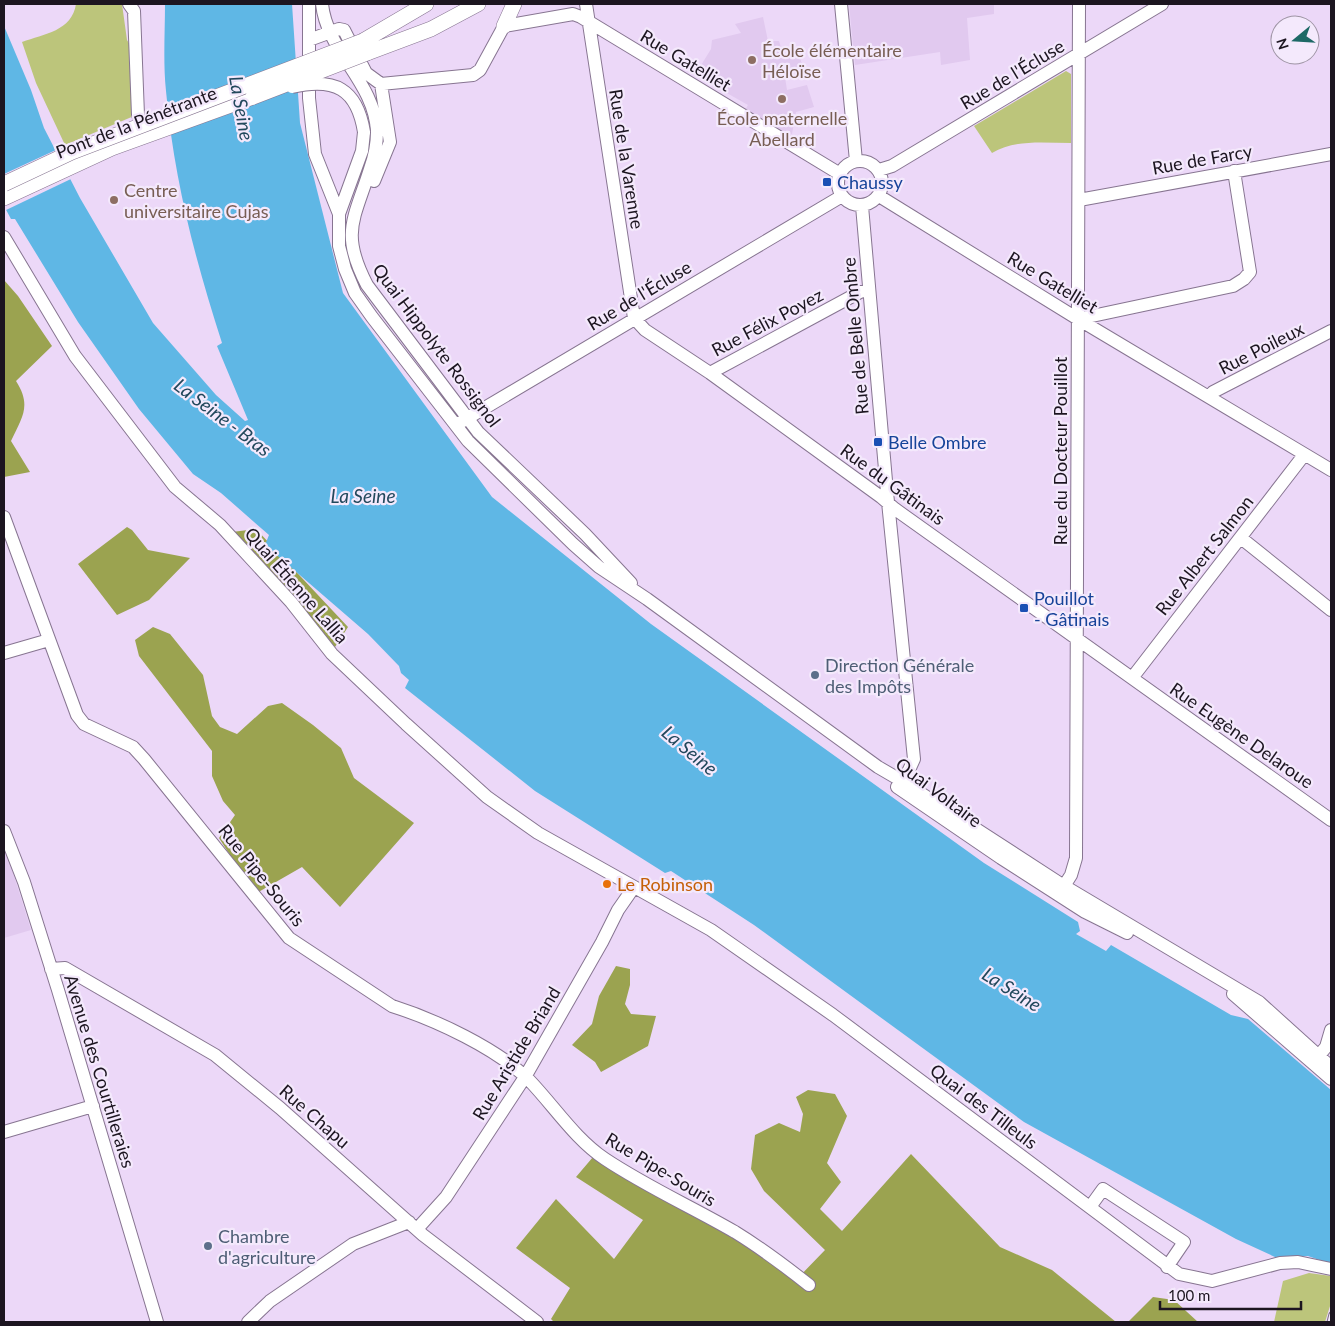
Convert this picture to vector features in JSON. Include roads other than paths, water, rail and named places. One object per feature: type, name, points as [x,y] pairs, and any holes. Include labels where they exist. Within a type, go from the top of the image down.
[{"type":"main road","points":[[365,47],[426,4]]},
{"type":"main road","points":[[365,47],[431,30],[478,4]]},
{"type":"main road","points":[[504,26],[514,4]]},
{"type":"main road","name":"Pont de la Pénétrante","points":[[4,198],[112,148],[253,97],[365,47]]},
{"type":"main road","name":"Pont de la Pénétrante","points":[[4,184],[72,152],[365,47]]},
{"type":"street","points":[[129,4],[134,11],[138,115]]},
{"type":"street","name":"Quai Hippolyte Rossignol","points":[[308,4],[310,127],[320,170],[338,214],[341,257],[352,288],[455,426],[532,506],[599,567],[647,599],[878,767]]},
{"type":"street","name":"Quai Hippolyte Rossignol","points":[[322,4],[331,32],[367,93],[376,115],[377,134],[373,158],[351,224],[351,244],[358,268],[367,285],[478,432],[585,534],[647,599]]},
{"type":"street","name":"Rue de la Varenne","points":[[586,4],[634,318]]},
{"type":"street","points":[[841,4],[856,162]]},
{"type":"street","name":"Rue du Docteur Pouillot","points":[[1062,890],[1076,858],[1079,4]]},
{"type":"street","name":"Rue de l'Écluse","points":[[878,170],[892,166],[1162,4]]},
{"type":"street","name":"Rue Gatelliet","points":[[504,26],[573,14],[840,174]]},
{"type":"street","points":[[309,40],[331,32],[344,30],[366,73],[381,84],[473,75],[480,70],[504,26]]},
{"type":"street","points":[[253,97],[317,83],[336,87],[348,94],[361,110],[364,132],[362,151],[338,214]]},
{"type":"street","points":[[358,268],[357,235],[361,214],[390,142],[381,84]]},
{"type":"street","name":"Rue de Farcy","points":[[1079,200],[1331,154]]},
{"type":"street","points":[[868,162],[878,170],[883,183],[879,196],[874,201],[862,206],[850,204],[842,196],[838,182],[840,174],[849,164],[868,162]]},
{"type":"street","points":[[1078,319],[1233,286],[1244,279],[1250,272],[1234,171]]},
{"type":"street","name":"Rue de l'Écluse","points":[[455,426],[842,196]]},
{"type":"street","name":"Rue Gatelliet","points":[[879,196],[1078,319],[1331,470]]},
{"type":"street","name":"Rue de Belle Ombre","points":[[862,206],[888,503],[914,758],[900,784]]},
{"type":"street","name":"Quai Étienne Lallia","points":[[4,237],[75,356],[153,460],[175,487],[220,525],[291,602],[332,654],[487,797],[538,833],[634,887]]},
{"type":"street","name":"Rue Félix Poyez","points":[[710,373],[860,292],[868,290]]},
{"type":"street","name":"Rue du Gâtinais","points":[[634,318],[645,330],[710,373],[1132,678]]},
{"type":"street","name":"Rue Poileux","points":[[1209,397],[1213,392],[1331,331]]},
{"type":"street","name":"Rue Albert Salmon","points":[[1132,678],[1304,454]]},
{"type":"street","name":"Rue Pipe-Souris","points":[[4,517],[77,715],[84,724],[133,747],[289,938],[392,1006],[408,1011],[463,1036],[494,1054],[525,1077],[590,1147],[604,1158],[671,1199],[734,1232],[778,1260],[809,1285]]},
{"type":"street","points":[[1241,538],[1331,610]]},
{"type":"street","points":[[4,653],[49,640]]},
{"type":"street","name":"Rue Eugène Delaroue","points":[[1132,678],[1331,820]]},
{"type":"street","name":"Quai Voltaire","points":[[878,767],[1001,858],[1062,890],[1085,912],[1193,969],[1238,997],[1316,1059],[1331,1067]]},
{"type":"street","name":"Avenue des Courtilleraies","points":[[4,832],[24,882],[158,1322]]},
{"type":"street","name":"Rue Aristide Briand","points":[[248,1322],[270,1302],[353,1244],[413,1225],[446,1197],[525,1077],[602,942],[618,910],[634,887]]},
{"type":"street","name":"Quai des Tilleuls","points":[[634,887],[698,922],[833,1015],[1179,1274],[1212,1281],[1280,1263],[1298,1262],[1331,1269]]},
{"type":"street","name":"Rue Chapu","points":[[51,969],[65,968],[215,1055],[280,1108],[413,1225],[537,1322]]},
{"type":"street","points":[[1316,1059],[1326,1047],[1331,1030]]},
{"type":"street","name":"Quai Voltaire","points":[[1316,1059],[1331,1079]]},
{"type":"street","points":[[4,1132],[93,1106]]},
{"type":"street","points":[[1090,1207],[1103,1189],[1184,1242],[1167,1266]]},
{"type":"water","name":"La Seine","points":[[165,4],[292,4],[300,123],[343,293],[492,497],[651,624],[984,863],[1078,922],[1080,931],[1076,934],[1106,951],[1111,945],[1231,1015],[1248,1019],[1331,1090],[1331,1264],[1308,1256],[1275,1257],[1236,1239],[1024,1122],[754,925],[671,871],[665,873],[535,791],[405,688],[409,680],[401,673],[399,666],[368,634],[265,545],[269,535],[221,493],[193,474],[139,409],[78,322],[15,219],[11,219],[4,206],[4,26],[31,90],[44,128],[80,198],[153,323],[216,395],[245,421],[248,420],[217,346],[222,343],[203,281],[180,188],[174,156],[165,80]]},
{"type":"railway","points":[[1329,1322],[1331,1314]]},
{"type":"place","name":"École élémentaire Héloïse","points":[[752,60]]},
{"type":"place","name":"École maternelle Abellard","points":[[782,99]]},
{"type":"place","name":"Chaussy","points":[[827,182]]},
{"type":"place","name":"Centre universitaire Cujas","points":[[114,200]]},
{"type":"place","name":"Belle Ombre","points":[[878,442]]},
{"type":"place","name":"Pouillot - Gâtinais","points":[[1024,608]]},
{"type":"place","name":"Direction Générale des Impôts","points":[[815,675]]},
{"type":"place","name":"Le Robinson","points":[[607,884]]},
{"type":"place","name":"Chambre d'agriculture","points":[[208,1246]]},
{"type":"water label","name":"La Seine - Bras","points":[[223,417]]}]
